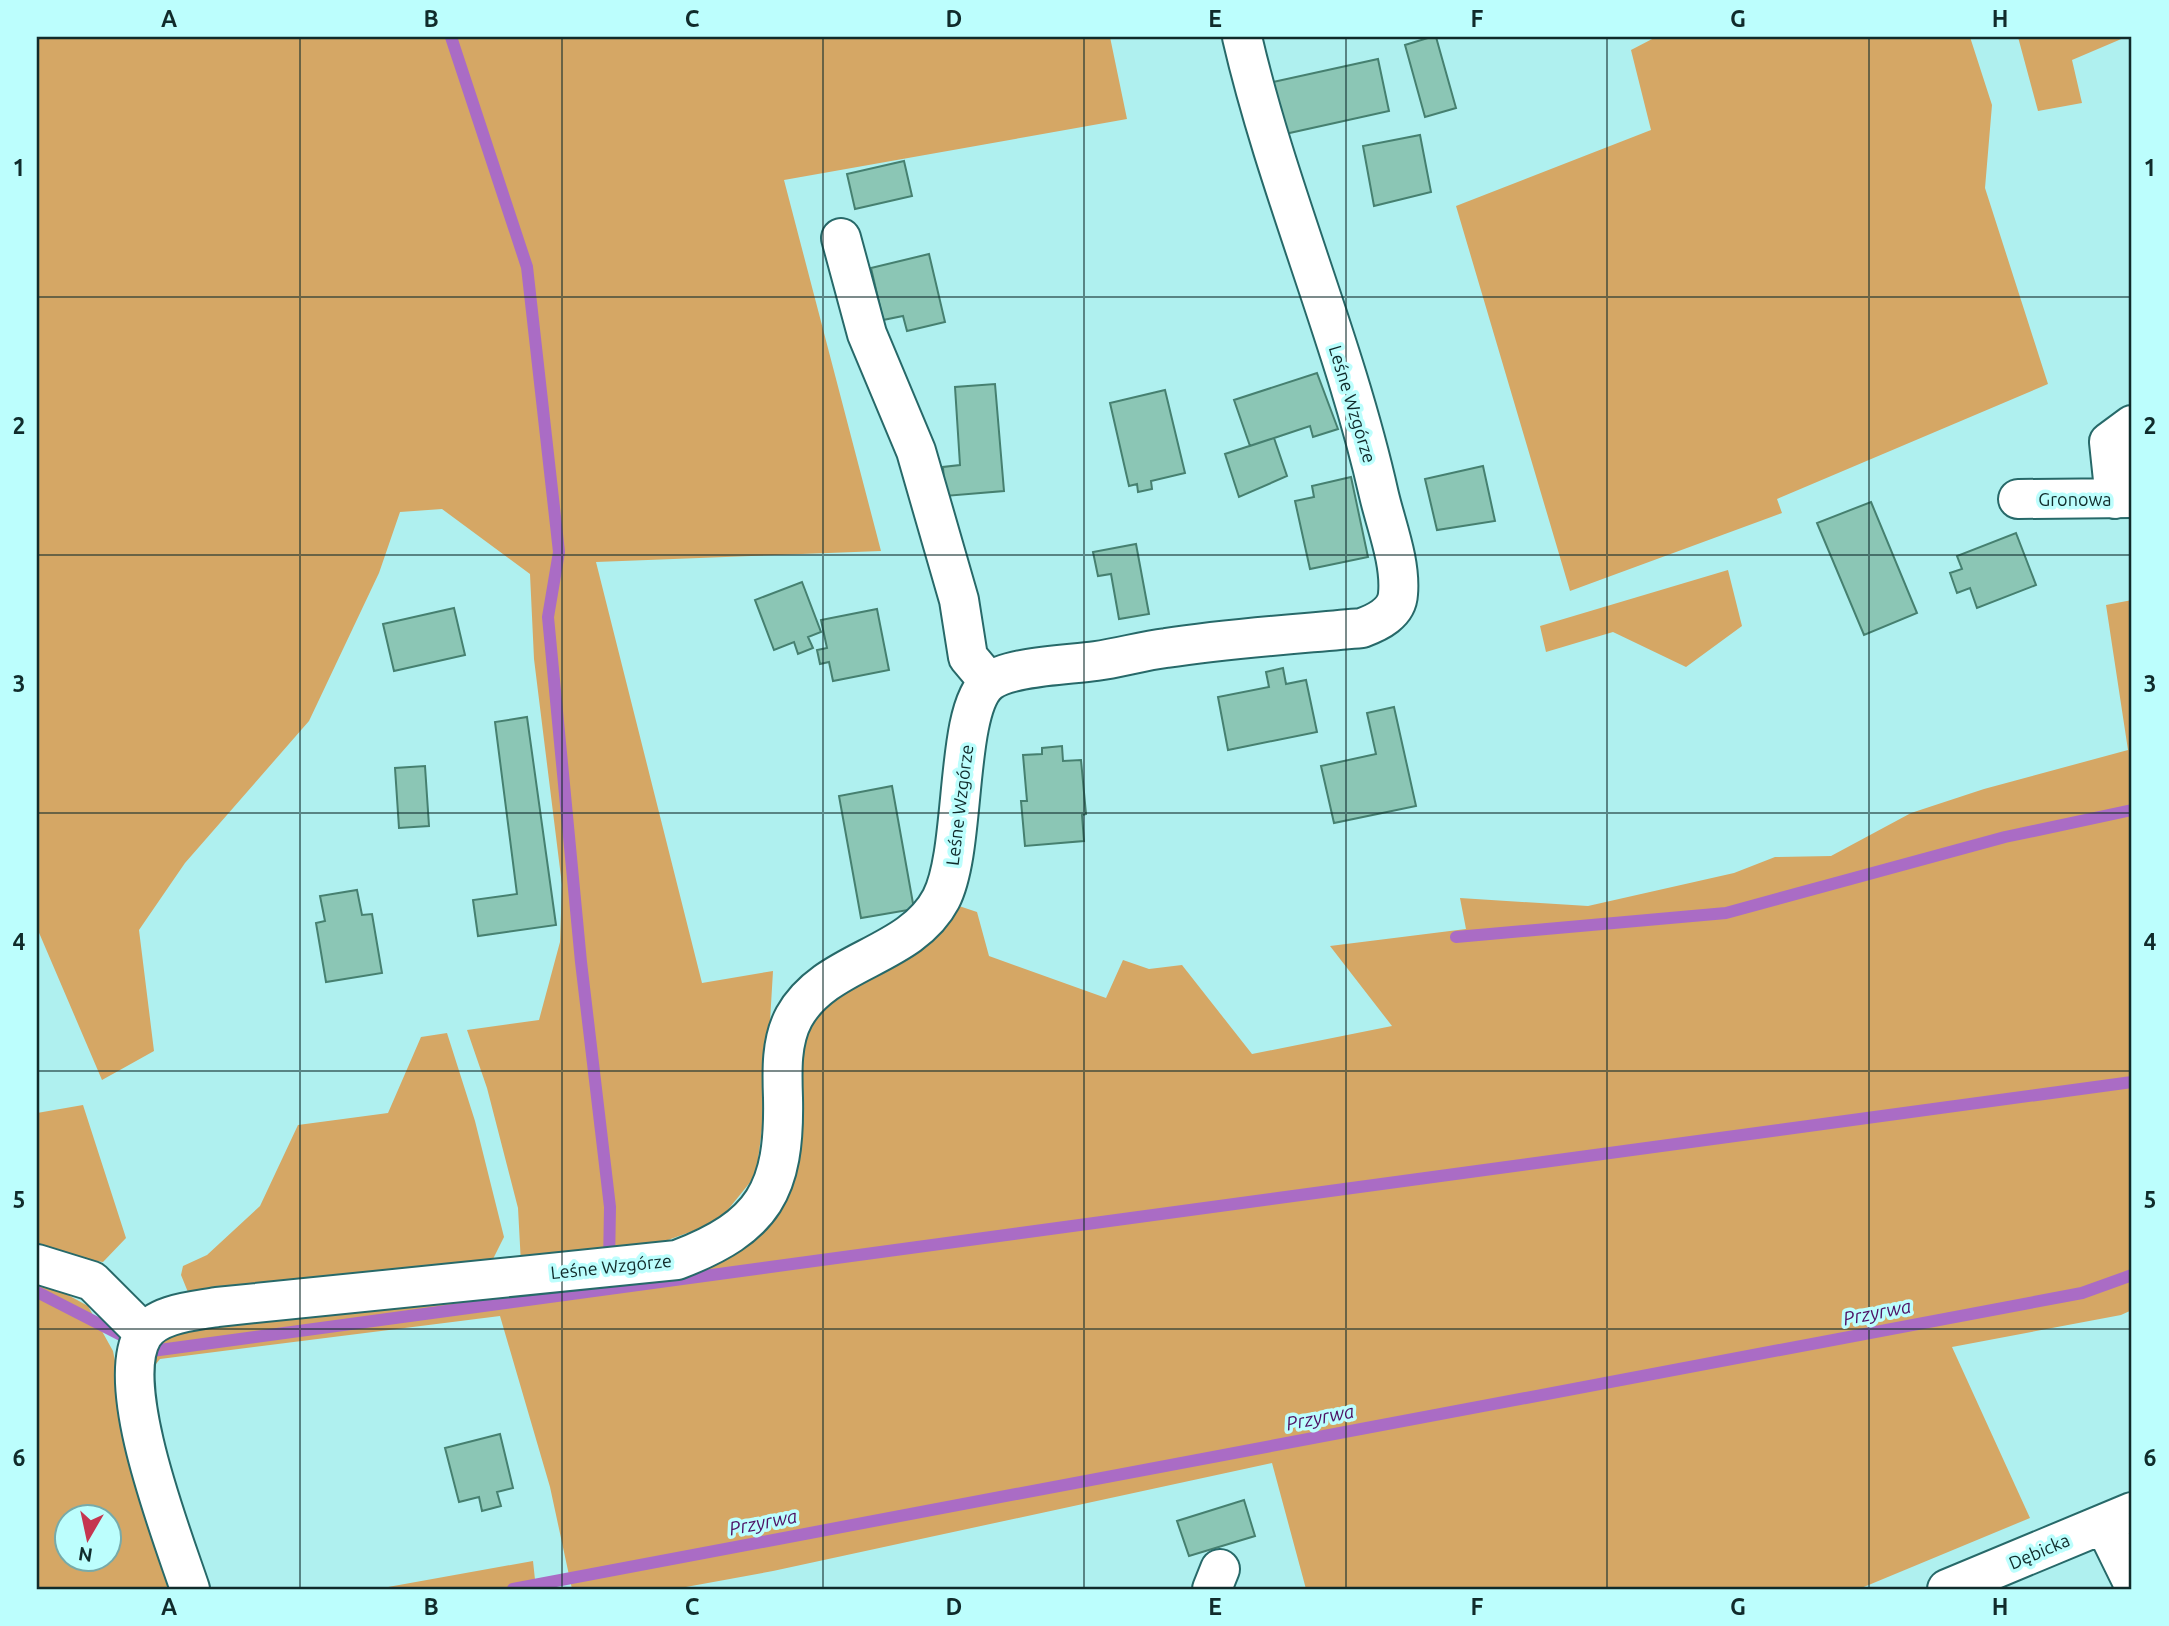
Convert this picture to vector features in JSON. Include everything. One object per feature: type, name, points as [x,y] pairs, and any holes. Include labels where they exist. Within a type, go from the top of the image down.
[{"type":"street","name":"Leśne Wzgórze","points":[[144,1334],[161,1321],[182,1313],[217,1307],[677,1260],[733,1234],[756,1214],[769,1192],[780,1161],[783,1134],[783,1052],[792,1021],[802,1003],[828,979],[899,941],[940,901],[953,867],[970,721],[978,697],[989,682],[1012,673],[1128,657],[1164,648],[1362,628],[1379,622],[1393,609],[1398,596],[1398,578],[1370,457],[1280,178],[1242,37]]},
{"type":"street","points":[[841,238],[867,334],[916,451],[959,600],[968,657],[989,682]]},
{"type":"street","points":[[2124,498],[2109,442],[2132,425]]},
{"type":"street","name":"Gronowa","points":[[2018,499],[2124,498]]},
{"type":"street","points":[[37,1265],[93,1281],[144,1334],[133,1376],[135,1404],[164,1514],[190,1589]]},
{"type":"street","points":[[2118,1518],[2132,1581]]},
{"type":"street","name":"Dębicka","points":[[1947,1589],[2118,1518]]},
{"type":"shaded area","points":[[37,37],[1110,37],[1127,119],[784,180],[881,551],[596,562],[702,983],[773,971],[765,1106],[756,1175],[718,1222],[618,1258],[521,1264],[518,1208],[487,1088],[467,1030],[539,1020],[560,942],[562,885],[534,659],[530,574],[442,509],[400,512],[379,573],[309,721],[185,863],[139,930],[154,1051],[102,1080],[37,928]]},
{"type":"shaded area","points":[[1656,37],[1970,37],[1992,105],[1985,188],[2048,384],[1777,499],[1782,513],[1570,591],[1456,206],[1651,130],[1631,50]]},
{"type":"shaded area","points":[[2018,37],[2126,37],[2072,60],[2082,103],[2038,111]]},
{"type":"shaded area","points":[[1728,570],[1742,626],[1686,667],[1613,632],[1546,652],[1540,626]]},
{"type":"shaded area","points":[[2132,600],[2132,1310],[2121,1315],[1952,1347],[2030,1518],[1859,1589],[1306,1589],[1272,1463],[773,1571],[675,1589],[572,1589],[550,1487],[500,1316],[160,1359],[151,1370],[144,1363],[169,1330],[737,1250],[798,1033],[823,995],[956,905],[977,912],[989,956],[1106,998],[1123,960],[1149,969],[1182,965],[1252,1054],[1392,1026],[1330,946],[1466,929],[1460,898],[1588,906],[1734,873],[1775,857],[1831,856],[1911,813],[1984,789],[2128,750],[2106,605]]},
{"type":"shaded area","points":[[447,1033],[475,1121],[504,1237],[488,1269],[192,1302],[181,1275],[183,1266],[207,1255],[260,1206],[298,1125],[388,1113],[421,1037]]},
{"type":"shaded area","points":[[83,1105],[126,1238],[103,1262],[56,1255],[37,1248],[37,1113]]},
{"type":"shaded area","points":[[37,1278],[88,1306],[113,1351],[139,1483],[173,1589],[37,1589]]},
{"type":"shaded area","points":[[533,1561],[536,1589],[388,1587]]},
{"type":"building","points":[[1436,37],[1456,108],[1425,117],[1405,45]]},
{"type":"building","points":[[1378,59],[1389,111],[1285,134],[1273,82]]},
{"type":"building","points":[[1420,135],[1431,192],[1374,206],[1363,146]]},
{"type":"building","points":[[904,161],[912,196],[855,209],[847,174]]},
{"type":"building","points":[[929,254],[945,322],[907,331],[903,316],[883,320],[871,268]]},
{"type":"building","points":[[1317,373],[1338,429],[1313,437],[1310,426],[1250,446],[1234,400]]},
{"type":"building","points":[[995,384],[1004,491],[945,496],[943,467],[960,465],[955,387]]},
{"type":"building","points":[[1165,390],[1185,473],[1151,481],[1152,489],[1138,492],[1137,484],[1129,486],[1110,403]]},
{"type":"building","points":[[1274,438],[1287,476],[1239,497],[1225,454]]},
{"type":"building","points":[[1483,466],[1495,521],[1437,530],[1425,479]]},
{"type":"building","points":[[1351,477],[1368,557],[1310,569],[1295,501],[1314,497],[1312,486]]},
{"type":"building","points":[[1871,502],[1917,613],[1864,635],[1817,523]]},
{"type":"building","points":[[2016,533],[2036,585],[1977,608],[1970,588],[1957,593],[1950,573],[1962,569],[1957,556]]},
{"type":"building","points":[[1136,544],[1149,614],[1119,619],[1111,574],[1098,576],[1093,552]]},
{"type":"building","points":[[802,582],[821,632],[808,637],[813,648],[798,654],[794,642],[774,650],[755,600]]},
{"type":"building","points":[[454,608],[465,655],[394,671],[383,624]]},
{"type":"building","points":[[877,609],[889,670],[833,681],[829,662],[820,664],[817,650],[827,648],[821,620]]},
{"type":"building","points":[[1283,668],[1286,684],[1306,680],[1317,732],[1228,750],[1218,697],[1269,687],[1266,672]]},
{"type":"building","points":[[1394,707],[1416,806],[1334,823],[1321,766],[1376,754],[1367,713]]},
{"type":"building","points":[[527,717],[556,925],[478,936],[473,900],[517,894],[495,722]]},
{"type":"building","points":[[1062,746],[1063,761],[1081,760],[1086,814],[1082,815],[1084,841],[1025,846],[1021,801],[1027,801],[1023,755],[1042,754],[1042,748]]},
{"type":"building","points":[[425,766],[429,826],[399,828],[395,768]]},
{"type":"building","points":[[892,786],[914,909],[861,918],[839,796]]},
{"type":"building","points":[[357,890],[362,915],[372,914],[382,973],[326,982],[316,923],[325,921],[320,896]]},
{"type":"building","points":[[500,1434],[513,1488],[497,1492],[501,1506],[482,1511],[479,1497],[459,1502],[445,1448]]},
{"type":"building","points":[[1244,1500],[1255,1536],[1189,1556],[1177,1521]]},
{"type":"waterway","points":[[451,37],[527,267],[559,552],[548,617],[581,962],[610,1207],[609,1264]]},
{"type":"waterway","points":[[1456,937],[1726,913],[2005,837],[2132,810]]},
{"type":"waterway","points":[[37,1292],[152,1351],[2132,1082]]},
{"type":"waterway","name":"Przyrwa","points":[[513,1589],[2082,1293],[2132,1275]]}]
